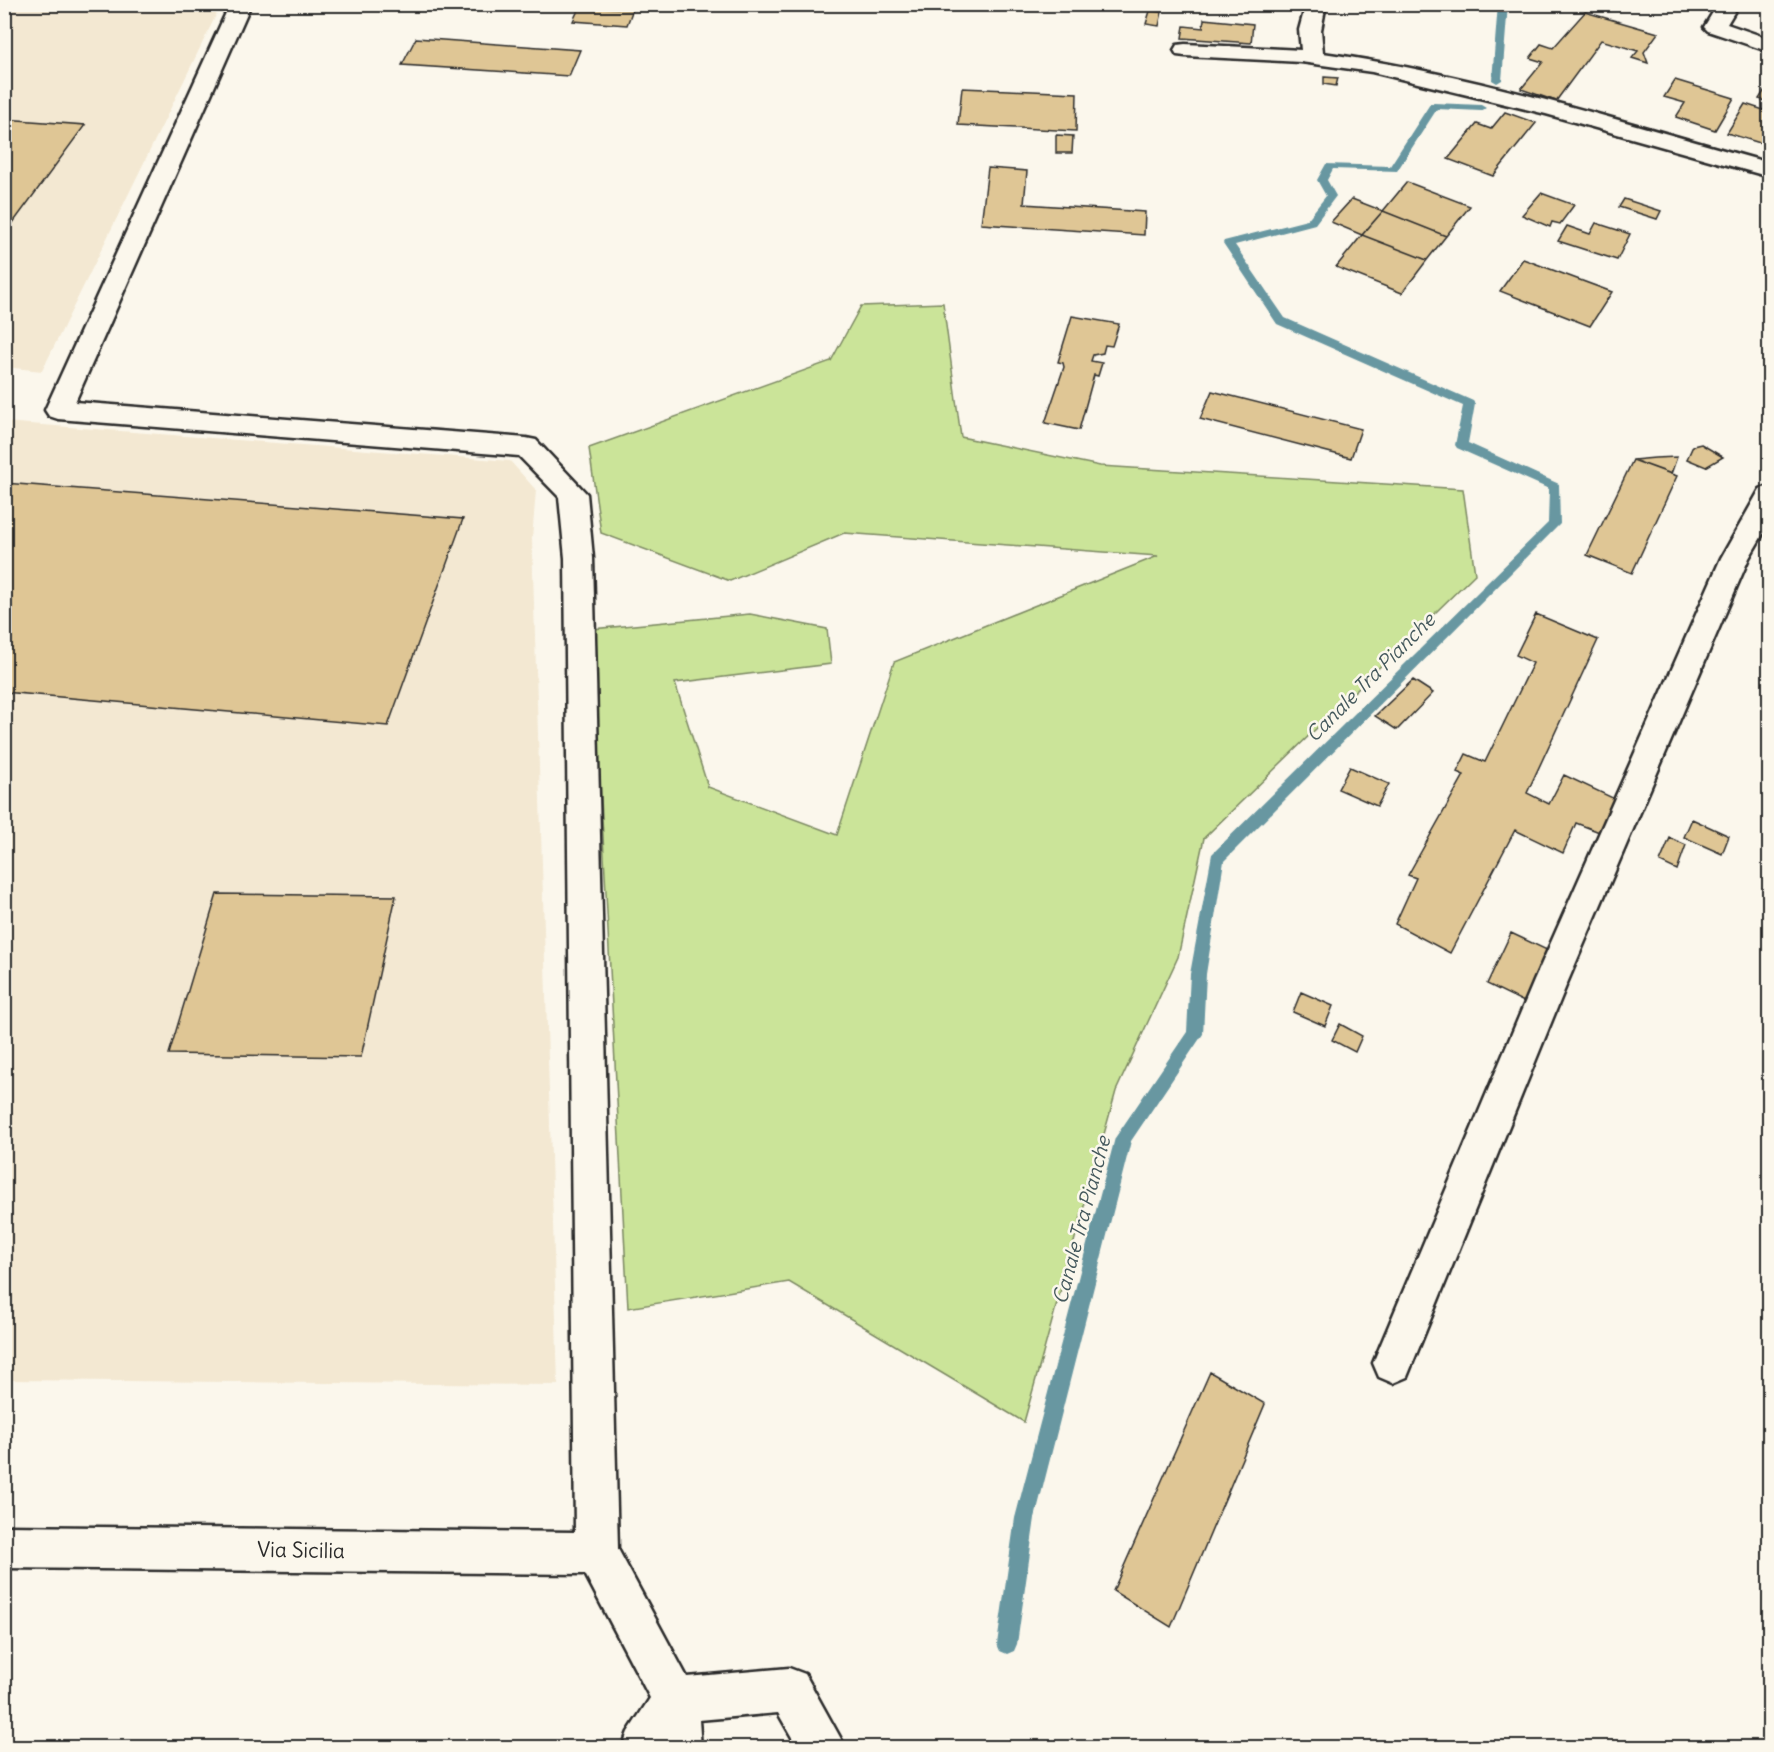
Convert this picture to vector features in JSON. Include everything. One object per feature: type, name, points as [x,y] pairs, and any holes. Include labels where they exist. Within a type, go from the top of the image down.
[{"type":"street","points":[[241,4],[58,410],[526,447],[573,495],[579,570],[597,1553],[675,1700],[678,1748]]},
{"type":"street","points":[[1313,58],[1310,30],[1316,4]]},
{"type":"street","points":[[1729,4],[1714,27],[1770,46]]},
{"type":"street","points":[[1185,50],[1313,58],[1372,66],[1552,109],[1770,171]]},
{"type":"street","points":[[1393,1363],[1556,970],[1735,558],[1770,496]]},
{"type":"street","name":"Via Sicilia","points":[[4,1547],[597,1553]]},
{"type":"street","points":[[675,1700],[789,1690],[824,1748]]},
{"type":"street","points":[[644,1748],[675,1700]]},
{"type":"shaded area","points":[[4,5],[221,5],[42,371],[5,367]]},
{"type":"shaded area","points":[[4,422],[510,461],[536,490],[532,539],[558,1385],[5,1380]]},
{"type":"green space","points":[[943,303],[961,437],[1100,466],[1463,489],[1475,574],[1204,838],[1178,957],[1116,1091],[1024,1422],[789,1282],[628,1308],[592,629],[750,614],[827,629],[831,664],[675,683],[708,787],[837,835],[894,662],[1158,556],[844,533],[730,581],[601,533],[589,448],[831,361],[861,306]]},
{"type":"building","points":[[580,6],[633,9],[627,25],[573,21]]},
{"type":"building","points":[[1150,11],[1162,12],[1159,26],[1146,24]]},
{"type":"building","points":[[1585,12],[1658,33],[1644,52],[1648,63],[1632,58],[1638,51],[1601,40],[1556,101],[1521,89],[1543,62],[1530,58],[1541,44],[1553,48]]},
{"type":"building","points":[[1204,19],[1253,24],[1251,43],[1182,38],[1184,26],[1203,28]]},
{"type":"building","points":[[416,38],[580,50],[569,76],[402,65]]},
{"type":"building","points":[[1324,77],[1338,78],[1336,86],[1324,84]]},
{"type":"building","points":[[1675,80],[1734,98],[1715,130],[1676,117],[1685,103],[1664,97]]},
{"type":"building","points":[[1770,82],[1770,102],[1759,99]]},
{"type":"building","points":[[962,88],[1077,93],[1076,131],[958,125]]},
{"type":"building","points":[[1745,104],[1770,112],[1770,146],[1727,133]]},
{"type":"building","points":[[1505,112],[1536,123],[1493,176],[1448,159],[1477,124],[1491,129]]},
{"type":"building","points":[[4,119],[85,125],[4,235]]},
{"type":"building","points":[[1056,135],[1073,136],[1072,153],[1056,153]]},
{"type":"building","points":[[988,168],[1027,171],[1024,204],[1145,212],[1144,235],[981,224]]},
{"type":"building","points":[[1407,182],[1470,206],[1446,236],[1383,211]]},
{"type":"building","points":[[1541,193],[1574,205],[1560,224],[1552,222],[1550,227],[1522,215]]},
{"type":"building","points":[[1352,199],[1383,211],[1362,235],[1331,222]]},
{"type":"building","points":[[1624,199],[1661,211],[1657,219],[1619,207]]},
{"type":"building","points":[[1383,211],[1446,236],[1427,260],[1362,235]]},
{"type":"building","points":[[1596,223],[1630,234],[1617,260],[1558,241],[1567,226],[1590,234]]},
{"type":"building","points":[[1362,235],[1427,260],[1402,293],[1336,267]]},
{"type":"building","points":[[1523,259],[1612,292],[1590,326],[1500,291]]},
{"type":"building","points":[[1072,316],[1119,324],[1112,346],[1105,345],[1103,353],[1093,355],[1091,361],[1102,363],[1098,376],[1094,375],[1079,430],[1045,423],[1064,367],[1063,363],[1058,362]]},
{"type":"building","points":[[1212,391],[1361,429],[1351,458],[1200,419]]},
{"type":"building","points":[[1701,444],[1723,457],[1706,467],[1687,459],[1693,446]]},
{"type":"building","points":[[1677,457],[1671,474],[1633,460],[1655,458]]},
{"type":"building","points":[[1633,460],[1677,476],[1632,573],[1587,555]]},
{"type":"building","points":[[4,483],[463,519],[388,726],[4,692]]},
{"type":"building","points":[[1536,614],[1598,640],[1527,793],[1549,804],[1564,775],[1617,800],[1602,833],[1576,823],[1563,853],[1515,830],[1450,953],[1395,924],[1416,878],[1408,875],[1464,775],[1457,772],[1466,754],[1485,762],[1533,663],[1516,655]]},
{"type":"building","points":[[1413,680],[1433,693],[1397,730],[1375,716]]},
{"type":"building","points":[[1350,767],[1389,784],[1377,806],[1338,789]]},
{"type":"building","points":[[1692,819],[1729,836],[1722,854],[1684,837]]},
{"type":"building","points":[[1670,838],[1686,845],[1677,870],[1660,862]]},
{"type":"building","points":[[217,894],[396,896],[361,1057],[169,1054]]},
{"type":"building","points":[[1511,933],[1547,950],[1524,1002],[1487,984]]},
{"type":"building","points":[[1301,992],[1333,1006],[1325,1026],[1293,1012]]},
{"type":"building","points":[[1340,1024],[1362,1036],[1355,1052],[1332,1040]]},
{"type":"building","points":[[1210,1372],[1265,1404],[1171,1627],[1113,1591]]},
{"type":"waterway","name":"Canale Tra Pianche","points":[[1497,80],[1503,4]]},
{"type":"waterway","name":"Canale Tra Pianche","points":[[1007,1644],[1025,1518],[1123,1138],[1195,1034],[1198,974],[1217,858],[1554,524],[1555,487],[1461,445],[1469,404],[1281,321],[1228,243],[1311,222],[1331,196],[1322,180],[1330,166],[1393,169],[1434,106],[1481,108]]}]
